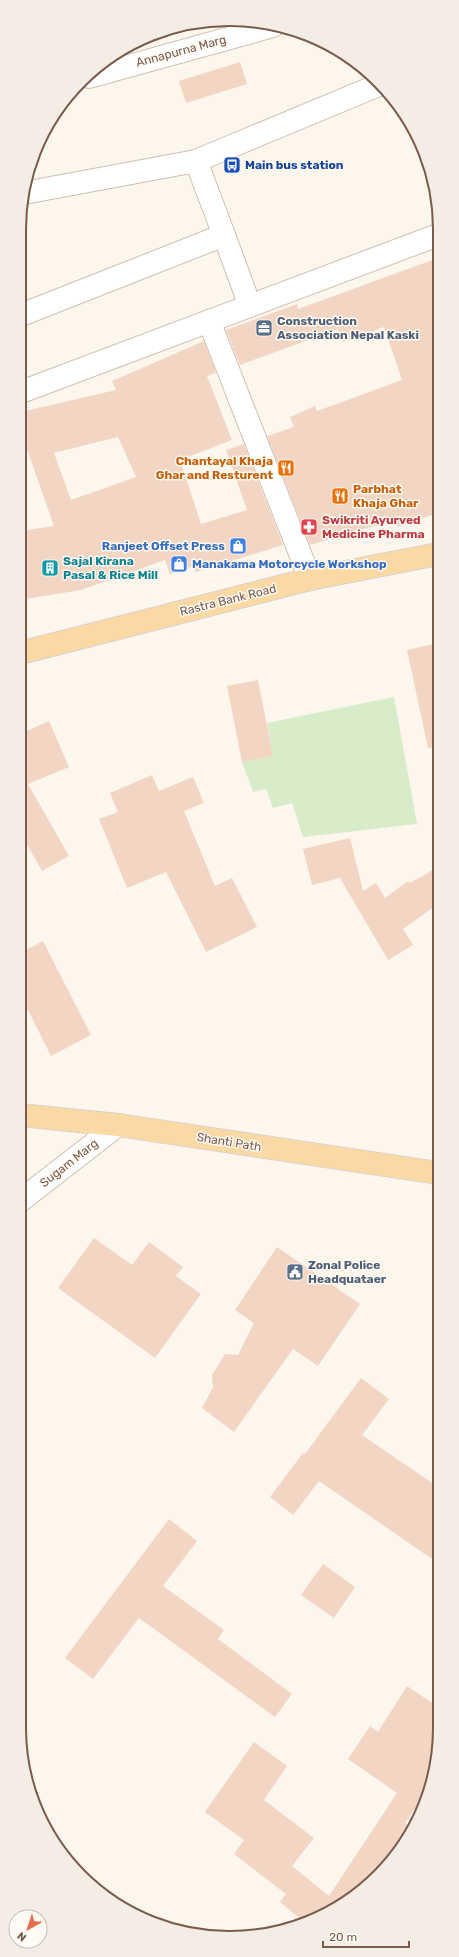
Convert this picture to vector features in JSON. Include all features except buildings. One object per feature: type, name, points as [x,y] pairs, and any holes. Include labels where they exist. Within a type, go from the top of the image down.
[{"type":"main road","name":"Rastra Bank Road","points":[[26,650],[310,579],[433,555]]},
{"type":"main road","name":"Shanti Path","points":[[26,1116],[118,1125],[433,1172]]},
{"type":"street","name":"Annapurna Marg","points":[[100,73],[262,29]]},
{"type":"street","points":[[30,192],[196,161],[374,87]]},
{"type":"street","points":[[196,161],[250,306]]},
{"type":"street","points":[[26,313],[224,235]]},
{"type":"street","points":[[26,390],[433,237]]},
{"type":"street","points":[[209,321],[310,579]]},
{"type":"street","name":"Sugam Marg","points":[[26,1196],[118,1125]]},
{"type":"green space","points":[[394,697],[417,824],[303,837],[292,803],[273,808],[266,789],[253,792],[242,762],[273,756],[267,723]]},
{"type":"place","name":"Main bus station","points":[[232,165]]},
{"type":"place","name":"Construction Association Nepal Kaski","points":[[264,328]]},
{"type":"place","name":"Chantayal Khaja Ghar and Resturent","points":[[286,468]]},
{"type":"place","name":"Parbhat Khaja Ghar","points":[[340,496]]},
{"type":"place","name":"Swikriti Ayurved Medicine Pharma","points":[[309,527]]},
{"type":"place","name":"Ranjeet Offset Press","points":[[238,546]]},
{"type":"place","name":"Manakama Motorcycle Workshop","points":[[179,564]]},
{"type":"place","name":"Sajal Kirana Pasal & Rice Mill","points":[[50,568]]},
{"type":"place","name":"Zonal Police Headquataer","points":[[295,1272]]}]
